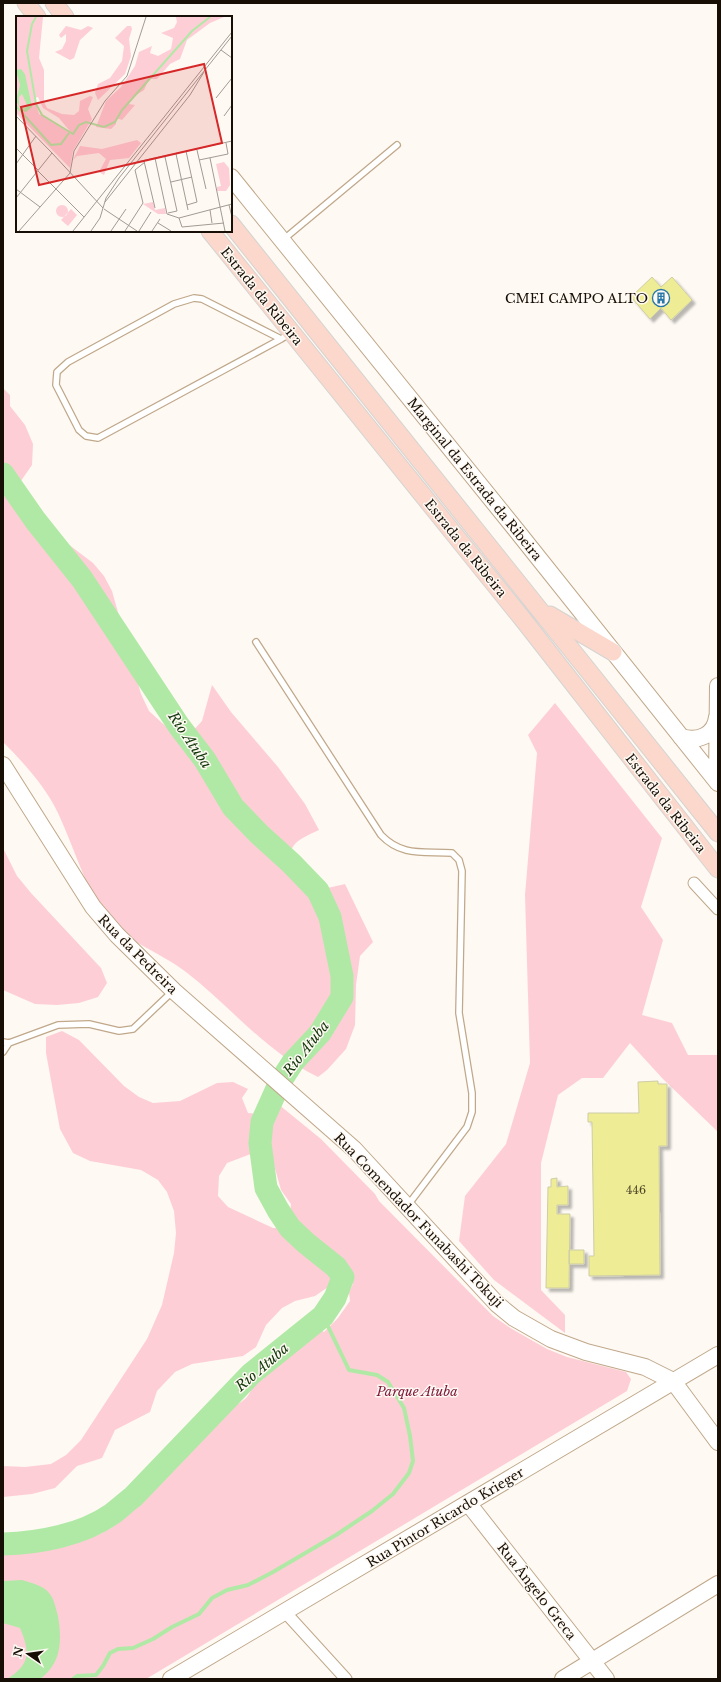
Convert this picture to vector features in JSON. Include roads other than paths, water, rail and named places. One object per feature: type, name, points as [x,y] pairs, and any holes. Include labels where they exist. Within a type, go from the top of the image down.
[{"type":"main road","points":[[26,3],[36,16]]},
{"type":"main road","points":[[54,3],[66,16]]},
{"type":"main road","name":"Marginal da Estrada da Ribeira","points":[[232,179],[517,530],[718,782]]},
{"type":"main road","name":"Estrada da Ribeira","points":[[232,225],[718,833]]},
{"type":"main road","name":"Estrada da Ribeira","points":[[211,232],[286,336],[520,616],[718,869]]},
{"type":"main road","points":[[541,610],[613,652]]},
{"type":"main road","points":[[718,686],[718,782]]},
{"type":"main road","points":[[681,737],[698,739],[706,735],[713,729],[717,721],[718,713]]},
{"type":"main road","name":"Rua da Pedreira","points":[[3,765],[93,907],[116,935],[174,991],[255,1064],[302,1103]]},
{"type":"main road","name":"Rua Comendador Funabashi Tokuji","points":[[302,1103],[354,1149],[497,1304],[527,1326],[567,1346],[645,1367],[673,1381]]},
{"type":"main road","name":"Rua Pintor Ricardo Krieger","points":[[172,1679],[718,1355]]},
{"type":"main road","points":[[673,1381],[718,1442]]},
{"type":"main road","name":"Rua Ângelo Greca","points":[[468,1503],[606,1679]]},
{"type":"main road","points":[[562,1679],[718,1584]]},
{"type":"street","points":[[694,883],[718,909]]},
{"type":"street","points":[[285,1612],[346,1679]]},
{"type":"lane","points":[[282,241],[397,145]]},
{"type":"lane","points":[[194,298],[202,299],[286,336],[98,438],[86,436],[79,430],[56,385],[58,372],[68,362],[174,304],[194,298]]},
{"type":"lane","points":[[256,642],[381,835],[390,844],[402,850],[452,853],[459,860],[462,871],[459,1012],[472,1092],[472,1112],[467,1127],[406,1207]]},
{"type":"lane","points":[[3,1042],[9,1043],[58,1025],[89,1024],[119,1031],[133,1029],[174,991]]},
{"type":"lane","points":[[3,1052],[9,1043]]},
{"type":"waterway","name":"Rio Atuba","points":[[3,474],[35,520],[82,579],[179,726],[205,760],[233,807],[318,891],[330,917],[342,976],[342,997],[320,1033],[293,1062],[280,1082],[262,1122],[260,1143],[266,1188],[278,1210],[290,1228],[336,1267],[343,1277],[335,1298],[323,1316],[251,1374],[133,1497],[115,1512],[100,1521],[74,1532],[45,1540],[3,1544]]},
{"type":"waterway","points":[[73,1679],[77,1676],[96,1675],[110,1653],[118,1649],[133,1648],[153,1639],[172,1627],[199,1614],[212,1598],[227,1590],[248,1585],[336,1535],[372,1511],[393,1494],[409,1473],[413,1461],[410,1436],[404,1408],[388,1382],[377,1375],[349,1370],[323,1316]]},
{"type":"place","name":"CMEI CAMPO ALTO","points":[[661,298]]},
{"type":"park label","name":"Parque Atuba","points":[[417,1391]]}]
